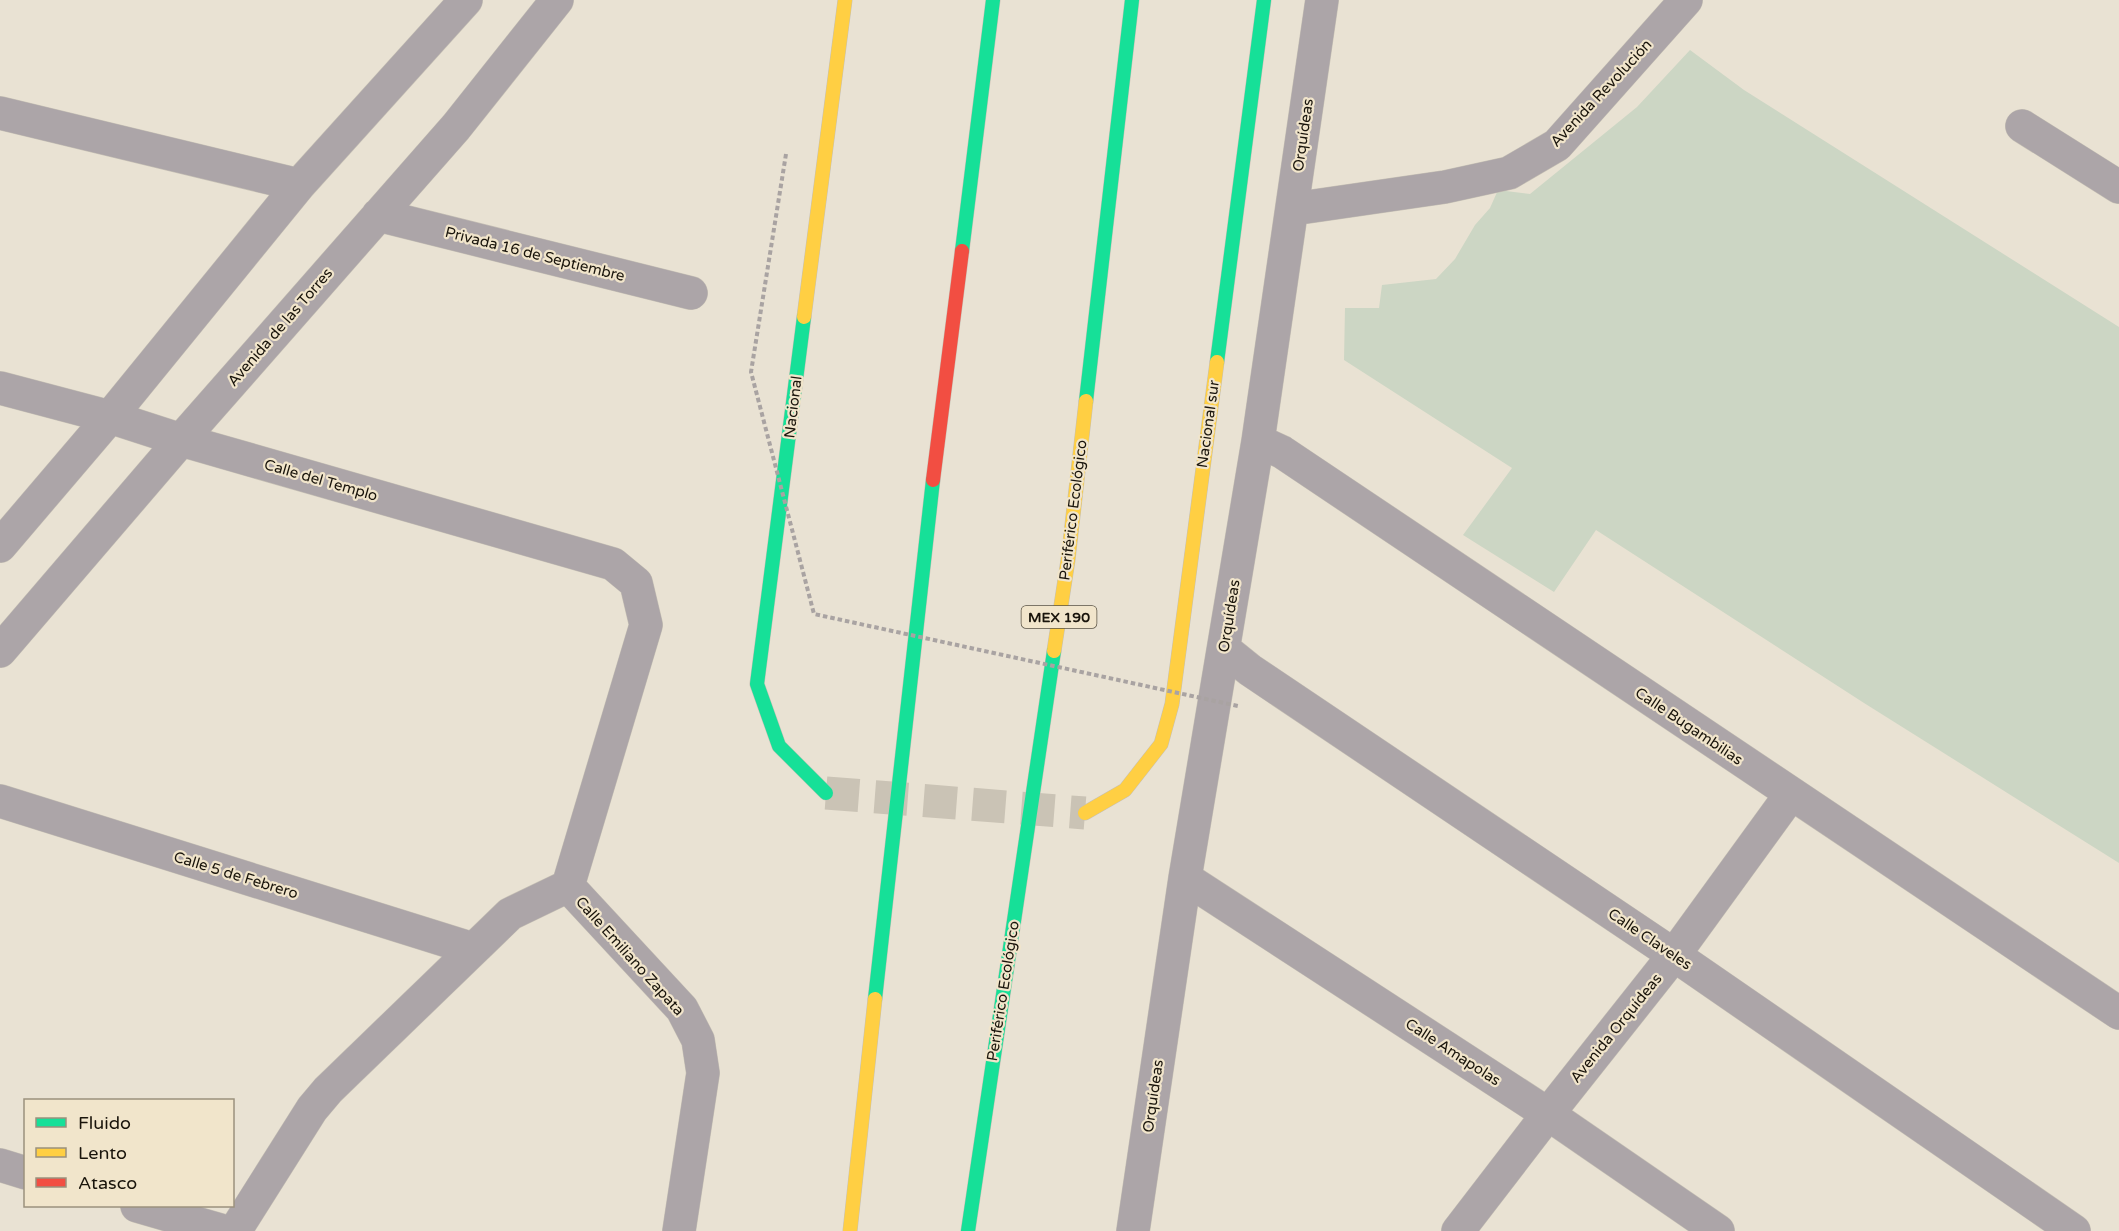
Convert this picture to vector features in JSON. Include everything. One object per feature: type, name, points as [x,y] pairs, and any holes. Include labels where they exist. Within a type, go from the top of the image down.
[{"type":"main road","name":"Nacional","points":[[826,793],[778,746],[758,684],[846,0]]},
{"type":"main road","points":[[850,1231],[923,556],[990,36],[992,0]]},
{"type":"main road","name":"Periférico Ecológico","points":[[968,1231],[1068,560],[1132,0]]},
{"type":"main road","name":"Nacional sur","points":[[1085,813],[1125,790],[1161,744],[1172,705],[1264,0]]},
{"type":"street","points":[[0,546],[110,417],[299,185],[466,0]]},
{"type":"street","name":"Avenida de las Torres","points":[[0,651],[181,440],[456,127],[557,0]]},
{"type":"street","name":"Orquídeas","points":[[1133,1231],[1185,878],[1258,441],[1322,0]]},
{"type":"street","name":"Avenida Revolución","points":[[1293,209],[1444,187],[1509,173],[1557,146],[1686,0]]},
{"type":"street","points":[[0,113],[299,185]]},
{"type":"street","points":[[2022,126],[2119,187]]},
{"type":"street","name":"Privada 16 de Septiembre","points":[[378,215],[691,293]]},
{"type":"street","name":"Calle del Templo","points":[[0,388],[110,417],[181,440],[613,564],[636,583]]},
{"type":"street","name":"Calle Bugambilias","points":[[1258,441],[1282,452],[2119,1013]]},
{"type":"street","name":"Calle Emiliano Zapata","points":[[636,583],[646,625],[568,886],[681,1009],[698,1040],[703,1073],[679,1231]]},
{"type":"street","name":"Calle Claveles","points":[[1224,649],[1260,677],[1674,956],[2074,1231]]},
{"type":"street","name":"Avenida Orquídeas","points":[[1458,1231],[1674,956],[1791,794]]},
{"type":"street","name":"Calle 5 de Febrero","points":[[0,801],[473,949]]},
{"type":"street","name":"Calle Amapolas","points":[[1185,878],[1548,1114],[1718,1231]]},
{"type":"street","points":[[235,1231],[312,1109],[337,1082],[510,914],[568,886]]},
{"type":"street","points":[[0,1165],[24,1172]]},
{"type":"street","points":[[140,1207],[224,1231]]},
{"type":"path","points":[[786,154],[751,372],[814,615],[1238,706]]},
{"type":"green space","points":[[1690,50],[1744,90],[2119,327],[2119,863],[1864,703],[1596,530],[1554,592],[1463,535],[1512,468],[1344,360],[1345,308],[1379,308],[1382,285],[1436,279],[1455,259],[1475,225],[1490,208],[1498,190],[1530,194],[1637,107]]},
{"type":"tunnel","points":[[826,793],[1085,813]]},
{"type":"traffic: fast","points":[[962,251],[993,0]]},
{"type":"traffic: fast","points":[[1086,401],[1132,0]]},
{"type":"traffic: fast","points":[[1217,362],[1264,0]]},
{"type":"traffic: fast","points":[[804,317],[757,684],[779,746],[826,793]]},
{"type":"traffic: fast","points":[[875,999],[933,480]]},
{"type":"traffic: fast","points":[[968,1231],[1054,651]]},
{"type":"traffic: slow","points":[[804,317],[845,0]]},
{"type":"traffic: slow","points":[[1085,813],[1125,790],[1161,744],[1172,704],[1217,362]]},
{"type":"traffic: slow","points":[[1054,651],[1068,560],[1086,401]]},
{"type":"traffic: slow","points":[[850,1231],[875,999]]},
{"type":"traffic: jam","points":[[933,480],[962,251]]}]
